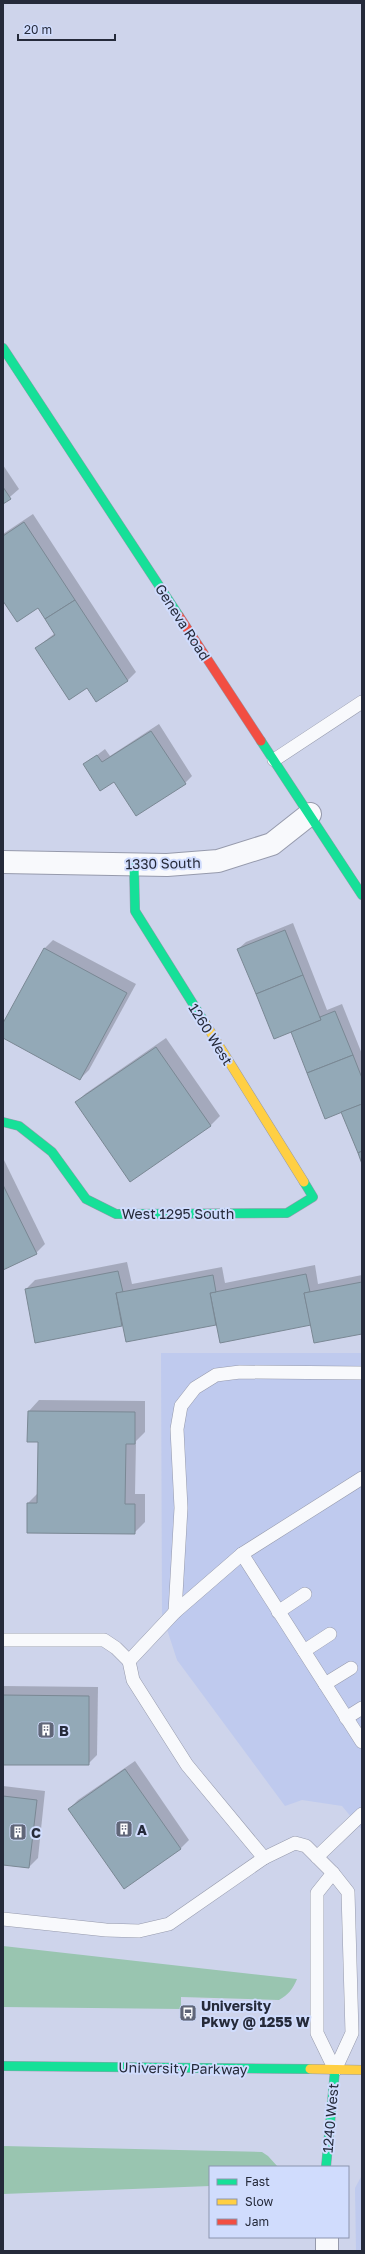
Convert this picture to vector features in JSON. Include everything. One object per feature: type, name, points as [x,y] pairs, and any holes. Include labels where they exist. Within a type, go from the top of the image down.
[{"type":"main road","name":"Geneva Road","points":[[3,348],[362,895]]},
{"type":"main road","name":"1260 West","points":[[134,864],[135,911],[313,1197]]},
{"type":"main road","name":"West 1295 South","points":[[3,1122],[19,1126],[52,1152],[86,1200],[116,1214],[287,1213],[313,1197]]},
{"type":"main road","name":"University Parkway","points":[[3,2066],[362,2070]]},
{"type":"main road","name":"1240 West","points":[[326,2166],[334,2070]]},
{"type":"street","name":"1330 South","points":[[3,862],[168,865],[218,861],[272,844],[310,814]]},
{"type":"street","points":[[327,2238],[327,2251]]},
{"type":"lane","points":[[274,760],[362,702]]},
{"type":"lane","points":[[175,1612],[181,1508],[177,1429],[181,1406],[195,1388],[216,1375],[240,1372],[362,1373]]},
{"type":"lane","points":[[129,1661],[175,1612],[242,1554],[362,1478]]},
{"type":"lane","points":[[242,1554],[362,1742]]},
{"type":"lane","points":[[278,1612],[305,1594]]},
{"type":"lane","points":[[304,1651],[330,1634]]},
{"type":"lane","points":[[3,1640],[104,1640],[116,1648],[129,1661],[133,1680],[187,1765],[264,1858]]},
{"type":"lane","points":[[325,1684],[351,1668]]},
{"type":"lane","points":[[346,1718],[362,1708]]},
{"type":"lane","points":[[317,1857],[362,1814]]},
{"type":"lane","points":[[3,1919],[139,1932],[169,1924],[264,1858],[295,1843],[306,1846],[333,1873],[348,1892],[352,2033],[334,2070]]},
{"type":"lane","points":[[333,1873],[317,1893],[317,2033],[334,2070]]},
{"type":"shaded area","points":[[161,1353],[362,1353],[362,1830],[342,1806],[302,1800],[285,1806],[177,1660],[162,1614]]},
{"type":"shaded area","points":[[362,2175],[362,2251],[356,2251],[355,2188]]},
{"type":"green space","points":[[3,1946],[297,1979],[290,1991],[279,2000],[181,1997],[181,2009],[3,2007]]},
{"type":"green space","points":[[3,2146],[262,2152],[277,2166],[209,2166],[209,2186],[3,2194]]},
{"type":"building","points":[[3,487],[11,499],[3,504]]},
{"type":"building","points":[[24,522],[75,600],[45,619],[38,608],[17,622],[3,601],[3,536]]},
{"type":"building","points":[[75,600],[128,681],[96,702],[87,688],[69,700],[35,648],[55,635],[45,619]]},
{"type":"building","points":[[151,731],[186,784],[136,816],[114,782],[100,791],[83,764],[97,755],[102,762]]},
{"type":"building","points":[[285,930],[303,975],[256,994],[237,949]]},
{"type":"building","points":[[44,948],[127,993],[80,1080],[3,1038],[3,1023]]},
{"type":"building","points":[[303,975],[321,1020],[274,1039],[256,994]]},
{"type":"building","points":[[335,1011],[353,1055],[307,1073],[291,1032],[321,1020],[320,1017]]},
{"type":"building","points":[[156,1047],[211,1126],[130,1182],[75,1102]]},
{"type":"building","points":[[353,1055],[362,1078],[362,1104],[325,1119],[307,1073]]},
{"type":"building","points":[[362,1104],[362,1151],[358,1153],[341,1112]]},
{"type":"building","points":[[362,1151],[362,1164],[358,1153]]},
{"type":"building","points":[[3,1185],[37,1254],[3,1270]]},
{"type":"building","points":[[118,1271],[123,1292],[116,1293],[122,1326],[35,1343],[25,1289]]},
{"type":"building","points":[[306,1274],[310,1292],[304,1293],[311,1325],[220,1343],[210,1293]]},
{"type":"building","points":[[213,1275],[216,1292],[210,1293],[216,1325],[126,1342],[116,1293]]},
{"type":"building","points":[[362,1282],[362,1334],[314,1343],[304,1293]]},
{"type":"building","points":[[28,1411],[135,1412],[135,1444],[126,1444],[125,1504],[135,1504],[135,1534],[27,1533],[27,1503],[37,1503],[38,1442],[27,1442]]},
{"type":"building","name":"B","points":[[3,1695],[89,1696],[89,1765],[3,1765]]},
{"type":"building","name":"A","points":[[125,1769],[181,1849],[124,1889],[68,1809]]},
{"type":"building","name":"C","points":[[3,1796],[37,1800],[29,1868],[3,1865]]},
{"type":"traffic: fast","points":[[3,348],[179,616]]},
{"type":"traffic: fast","points":[[261,741],[362,895]]},
{"type":"traffic: fast","points":[[134,864],[135,911],[205,1023]]},
{"type":"traffic: fast","points":[[3,1122],[19,1126],[52,1152],[86,1199],[116,1214],[287,1213],[313,1197],[304,1182]]},
{"type":"traffic: fast","points":[[3,2066],[310,2069]]},
{"type":"traffic: fast","points":[[326,2166],[335,2070]]},
{"type":"traffic: slow","points":[[205,1023],[304,1182]]},
{"type":"traffic: slow","points":[[310,2069],[362,2070]]},
{"type":"traffic: jam","points":[[179,616],[261,741]]},
{"type":"place","name":"B","points":[[46,1730]]},
{"type":"place","name":"A","points":[[124,1829]]},
{"type":"place","name":"C","points":[[18,1832]]},
{"type":"place","name":"University Pkwy @ 1255 W","points":[[188,2013]]}]
